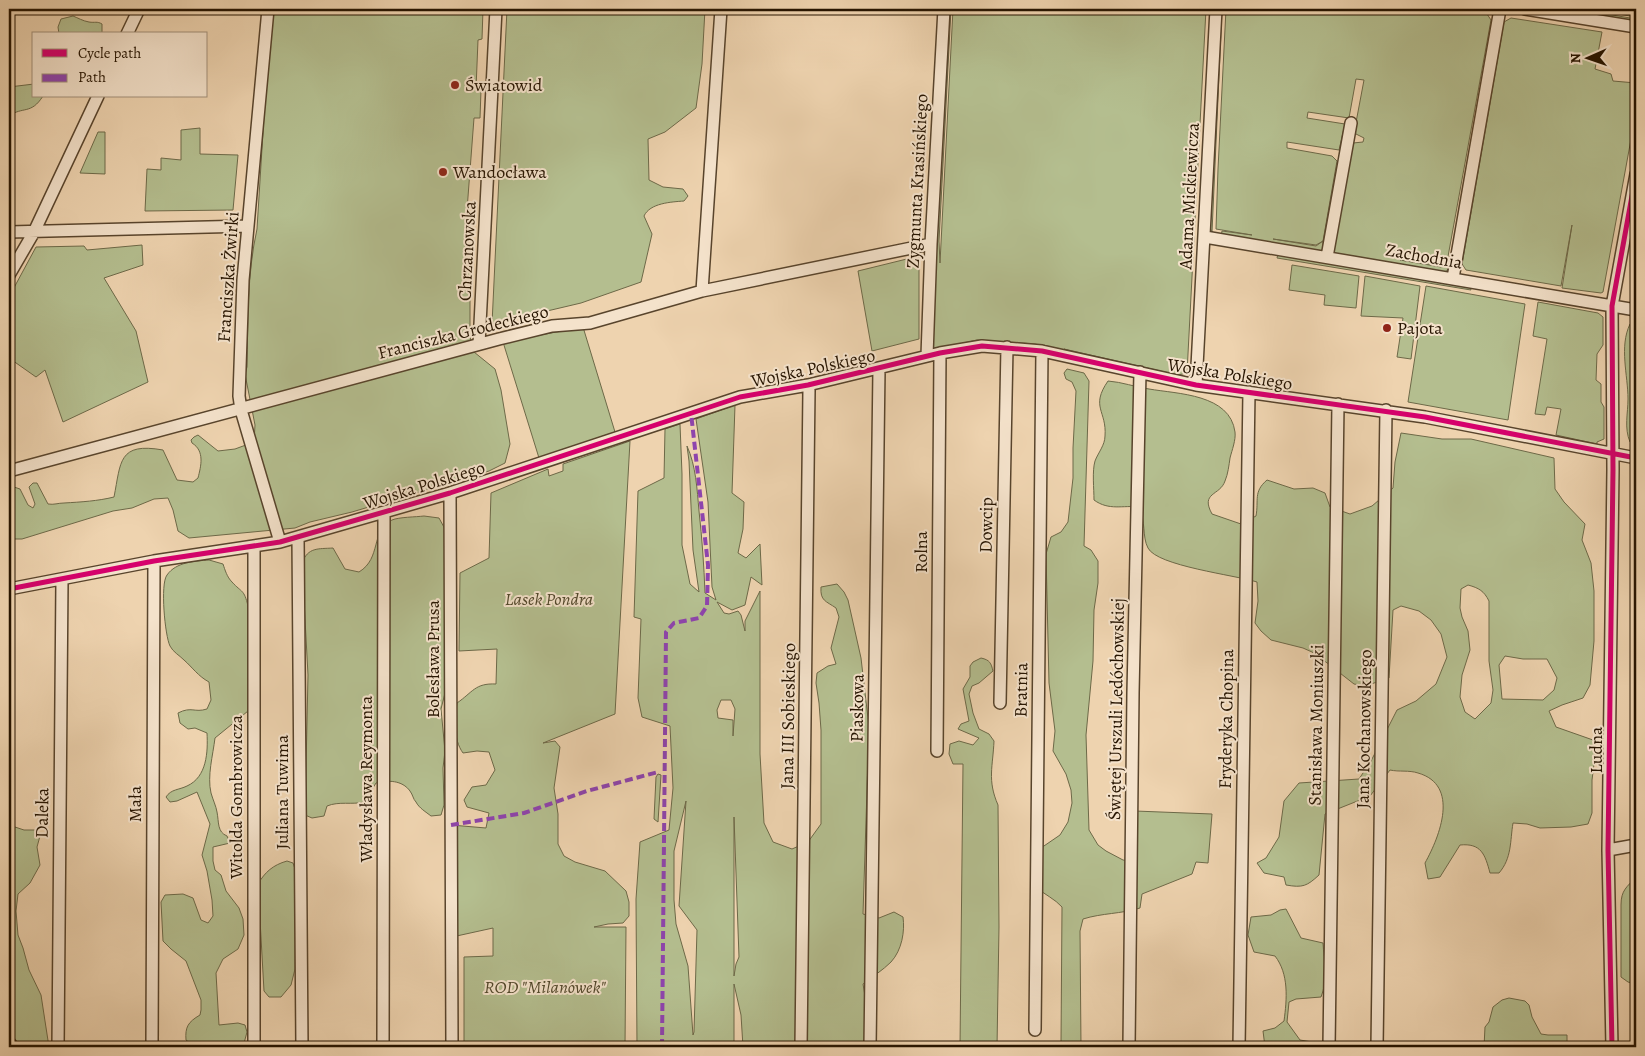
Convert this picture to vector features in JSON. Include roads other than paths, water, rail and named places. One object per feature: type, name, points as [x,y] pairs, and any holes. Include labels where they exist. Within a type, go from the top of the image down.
[{"type":"street","points":[[128,32],[139,9]]},
{"type":"street","name":"Franciszka Żwirki","points":[[268,9],[243,280],[239,396],[241,410],[280,542]]},
{"type":"street","name":"Chrzanowska","points":[[479,344],[496,9]]},
{"type":"street","points":[[702,291],[720,9]]},
{"type":"street","name":"Zygmunta Krasińskiego","points":[[927,356],[930,244],[944,9]]},
{"type":"street","name":"Adama Mickiewicza","points":[[1196,385],[1216,9]]},
{"type":"street","points":[[1454,278],[1500,9]]},
{"type":"street","points":[[1525,9],[1636,27]]},
{"type":"street","points":[[9,275],[34,232],[97,98]]},
{"type":"street","points":[[1327,257],[1351,123]]},
{"type":"street","name":"Ludna","points":[[1612,1047],[1608,850],[1612,306],[1636,174]]},
{"type":"street","points":[[9,232],[248,226]]},
{"type":"street","name":"Zachodnia","points":[[1205,237],[1636,310]]},
{"type":"street","name":"Franciszka Grodeckiego","points":[[9,471],[552,326],[590,323],[702,291],[930,244]]},
{"type":"street","name":"Wojska Polskiego","points":[[9,589],[154,561],[280,542],[450,492],[740,397],[808,385],[940,353],[982,346],[1042,352],[1196,385],[1386,410],[1636,458]]},
{"type":"street","name":"Dowcip","points":[[1000,703],[1007,347]]},
{"type":"street","name":"Bratnia","points":[[1035,1030],[1042,352]]},
{"type":"street","name":"Rolna","points":[[937,751],[940,353]]},
{"type":"street","name":"Piaskowa","points":[[870,1047],[879,368]]},
{"type":"street","name":"Świętej Urszuli Ledóchowskiej","points":[[1129,1047],[1133,693],[1140,372]]},
{"type":"street","name":"Jana III Sobieskiego","points":[[802,1047],[808,385]]},
{"type":"street","name":"Fryderyka Chopina","points":[[1239,1047],[1249,392]]},
{"type":"street","name":"Stanisława Moniuszki","points":[[1329,1047],[1338,404]]},
{"type":"street","name":"Jana Kochanowskiego","points":[[1377,1047],[1386,410]]},
{"type":"street","name":"Bolesława Prusa","points":[[450,492],[452,1047]]},
{"type":"street","name":"Władysława Reymonta","points":[[383,1047],[384,512]]},
{"type":"street","name":"Juliana Tuwima","points":[[298,537],[302,1047]]},
{"type":"street","name":"Witolda Gombrowicza","points":[[254,546],[254,1047]]},
{"type":"street","name":"Mała","points":[[152,1047],[154,561]]},
{"type":"street","name":"Daleka","points":[[58,1047],[62,580]]},
{"type":"street","points":[[1608,850],[1636,845]]},
{"type":"street","points":[[9,1042],[13,1047]]},
{"type":"place","name":"Światowid","points":[[455,85]]},
{"type":"place","name":"Wandocława","points":[[443,172]]},
{"type":"place","name":"Pajota","points":[[1387,328]]},
{"type":"park label","name":"Lasek Pondra","points":[[549,599]]},
{"type":"park label","name":"ROD \"Milanówek\"","points":[[545,987]]}]
